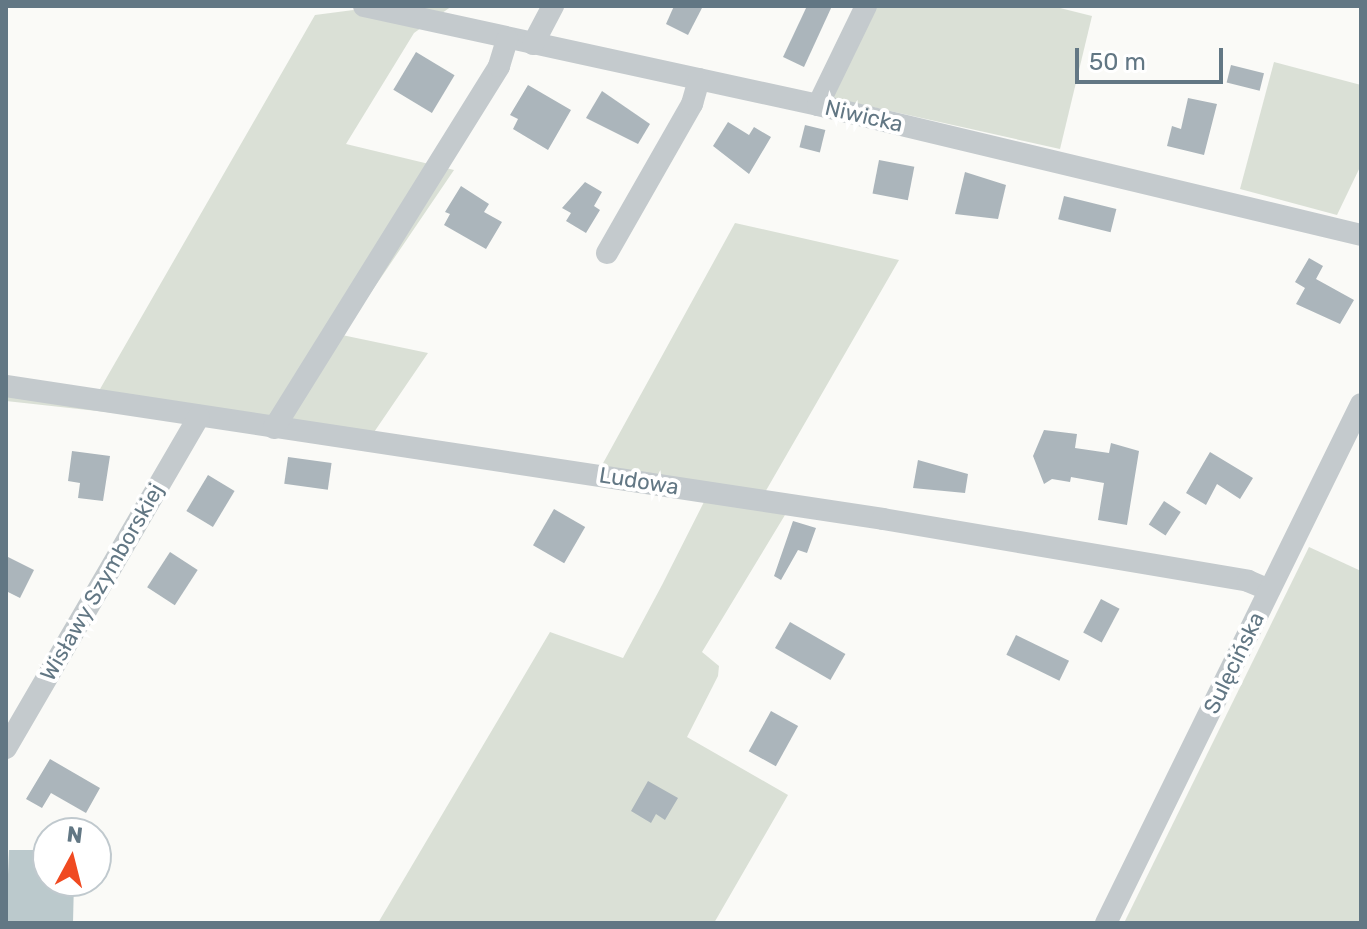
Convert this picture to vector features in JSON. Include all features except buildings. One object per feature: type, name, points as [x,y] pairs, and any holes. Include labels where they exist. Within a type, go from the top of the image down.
[{"type":"street","name":"Niwicka","points":[[364,6],[818,105],[1361,235]]},
{"type":"street","points":[[533,44],[553,6]]},
{"type":"street","points":[[818,105],[866,6]]},
{"type":"street","points":[[274,428],[499,66],[507,39]]},
{"type":"street","points":[[607,253],[692,104],[699,79]]},
{"type":"street","name":"Ludowa","points":[[6,386],[883,519],[1248,581],[1269,590]]},
{"type":"street","name":"Sulęcińska","points":[[1106,923],[1361,404]]},
{"type":"street","name":"Wisławy Szymborskiej","points":[[6,748],[199,417]]},
{"type":"shaded area","points":[[384,6],[452,6],[414,33],[346,144],[454,170],[342,335],[428,353],[368,441],[6,401],[6,390],[92,403],[315,15]]},
{"type":"shaded area","points":[[875,6],[1052,6],[1092,16],[1060,149],[832,98]]},
{"type":"shaded area","points":[[1274,62],[1361,85],[1361,165],[1337,215],[1240,189]]},
{"type":"shaded area","points":[[735,223],[899,260],[764,494],[788,510],[702,652],[719,666],[718,676],[687,737],[788,795],[714,923],[378,923],[550,632],[623,658],[662,585],[708,494],[596,476]]},
{"type":"shaded area","points":[[1309,547],[1361,571],[1361,923],[1124,923]]},
{"type":"shaded area","points":[[9,850],[32,850],[32,897],[74,897],[73,923],[6,923]]}]
